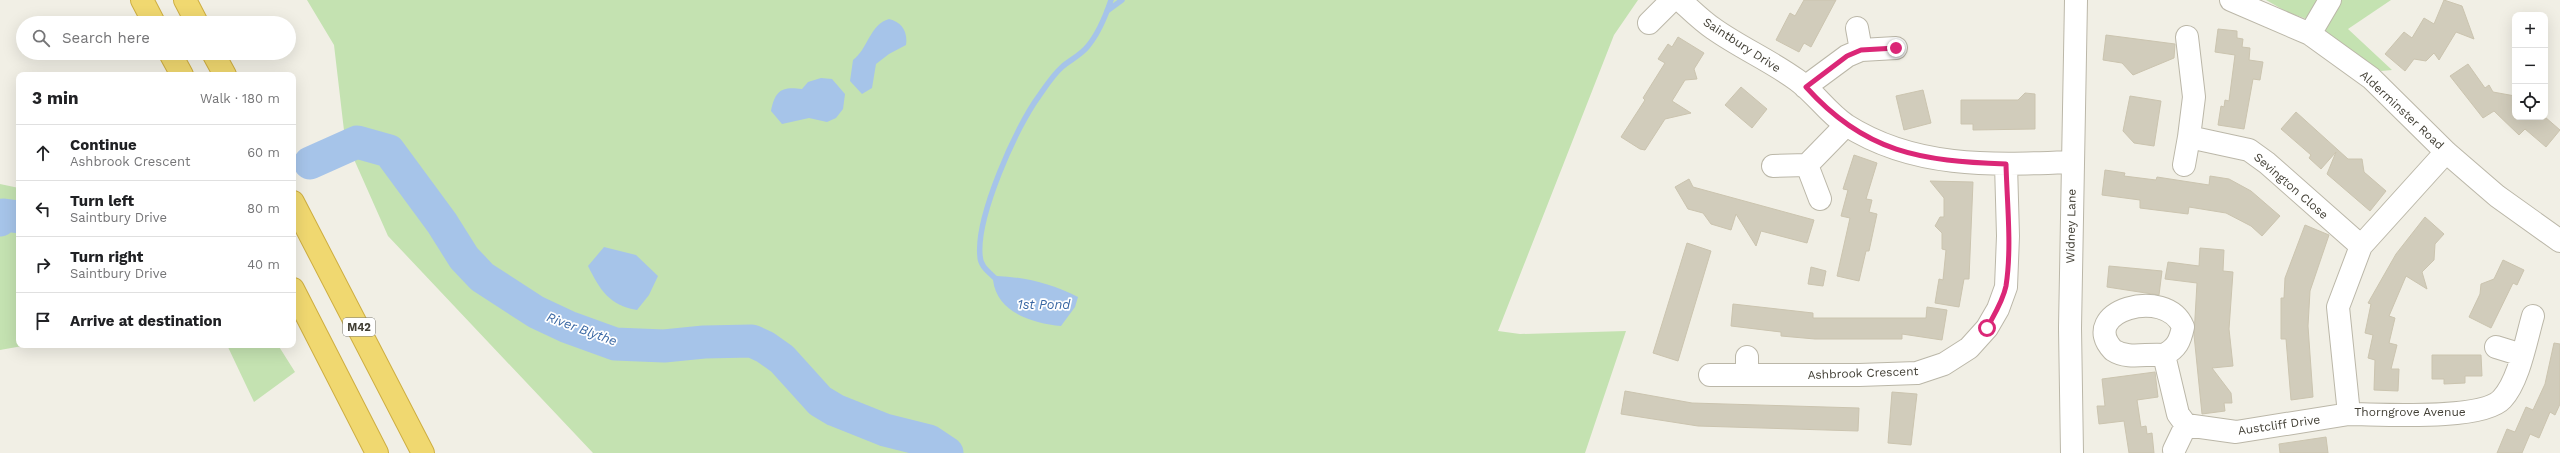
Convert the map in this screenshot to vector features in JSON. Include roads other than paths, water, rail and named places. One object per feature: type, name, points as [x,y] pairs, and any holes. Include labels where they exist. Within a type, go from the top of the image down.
[{"type":"highway","points":[[142,0],[150,16]]},
{"type":"highway","points":[[185,0],[193,16]]},
{"type":"highway","points":[[174,60],[180,72]]},
{"type":"highway","points":[[217,60],[223,72]]},
{"type":"highway","name":"M42","points":[[296,208],[423,453]]},
{"type":"highway","points":[[296,295],[377,453]]},
{"type":"street","points":[[1649,23],[1672,0]]},
{"type":"street","name":"Saintbury Drive","points":[[1680,0],[1714,29],[1806,87],[1819,102],[1846,125],[1888,147],[1920,157],[1947,162],[2006,164],[2072,162]]},
{"type":"street","name":"Widney Lane","points":[[2072,453],[2070,328],[2076,0]]},
{"type":"street","name":"Alderminster Road","points":[[2231,0],[2310,34],[2371,78],[2446,152],[2496,196],[2560,241]]},
{"type":"street","points":[[2310,34],[2330,0]]},
{"type":"street","points":[[1857,28],[1861,50]]},
{"type":"street","points":[[2184,165],[2194,97],[2200,71],[2187,37]]},
{"type":"street","points":[[1806,87],[1847,56],[1861,50],[1896,48]]},
{"type":"street","points":[[1773,166],[1807,165],[1846,125]]},
{"type":"street","name":"Sevington Close","points":[[2189,137],[2249,150],[2267,163],[2361,246]]},
{"type":"street","name":"Thorngrove Avenue","points":[[2446,152],[2361,246],[2338,307],[2349,414],[2473,412],[2502,400],[2511,383],[2522,355],[2533,316]]},
{"type":"street","name":"Ashbrook Crescent","points":[[1710,375],[1747,366],[1918,373],[1944,364],[1970,348],[1994,316],[2006,287],[2008,236],[2006,164]]},
{"type":"street","points":[[1807,165],[1820,199]]},
{"type":"street","points":[[2496,347],[2522,355]]},
{"type":"street","points":[[2164,355],[2178,414],[2186,426],[2174,450]]},
{"type":"street","name":"Austcliff Drive","points":[[2186,426],[2236,432],[2349,414]]},
{"type":"water","points":[[889,19],[894,20],[903,28],[906,36],[906,45],[889,54],[876,64],[872,88],[862,94],[850,81],[853,60],[862,50],[877,26]]},
{"type":"water","points":[[821,78],[832,79],[845,94],[843,109],[836,118],[827,122],[809,118],[782,124],[771,111],[777,94],[784,89],[789,88],[802,89],[808,82]]},
{"type":"water","points":[[604,247],[636,255],[658,276],[649,295],[637,310],[627,308],[612,300],[601,289],[592,275],[588,266]]},
{"type":"water","name":"1st Pond","points":[[997,276],[1018,278],[1058,288],[1078,297],[1075,307],[1061,326],[1050,325],[1028,319],[1009,308],[1001,301],[993,280]]},
{"type":"waterway","points":[[995,278],[985,268],[980,260],[980,239],[984,219],[999,173],[1030,110],[1047,85],[1062,67],[1082,52],[1092,41],[1107,12],[1111,0]]},
{"type":"waterway","points":[[1107,11],[1122,0]]},
{"type":"waterway","name":"River Blythe","points":[[310,163],[357,142],[389,151],[442,223],[464,258],[482,277],[536,312],[568,327],[615,344],[664,346],[704,342],[752,341],[765,347],[782,359],[820,401],[835,410],[885,430],[929,441],[947,453]]},
{"type":"waterway","name":"River Blythe","points":[[0,220],[4,215],[16,217]]}]
